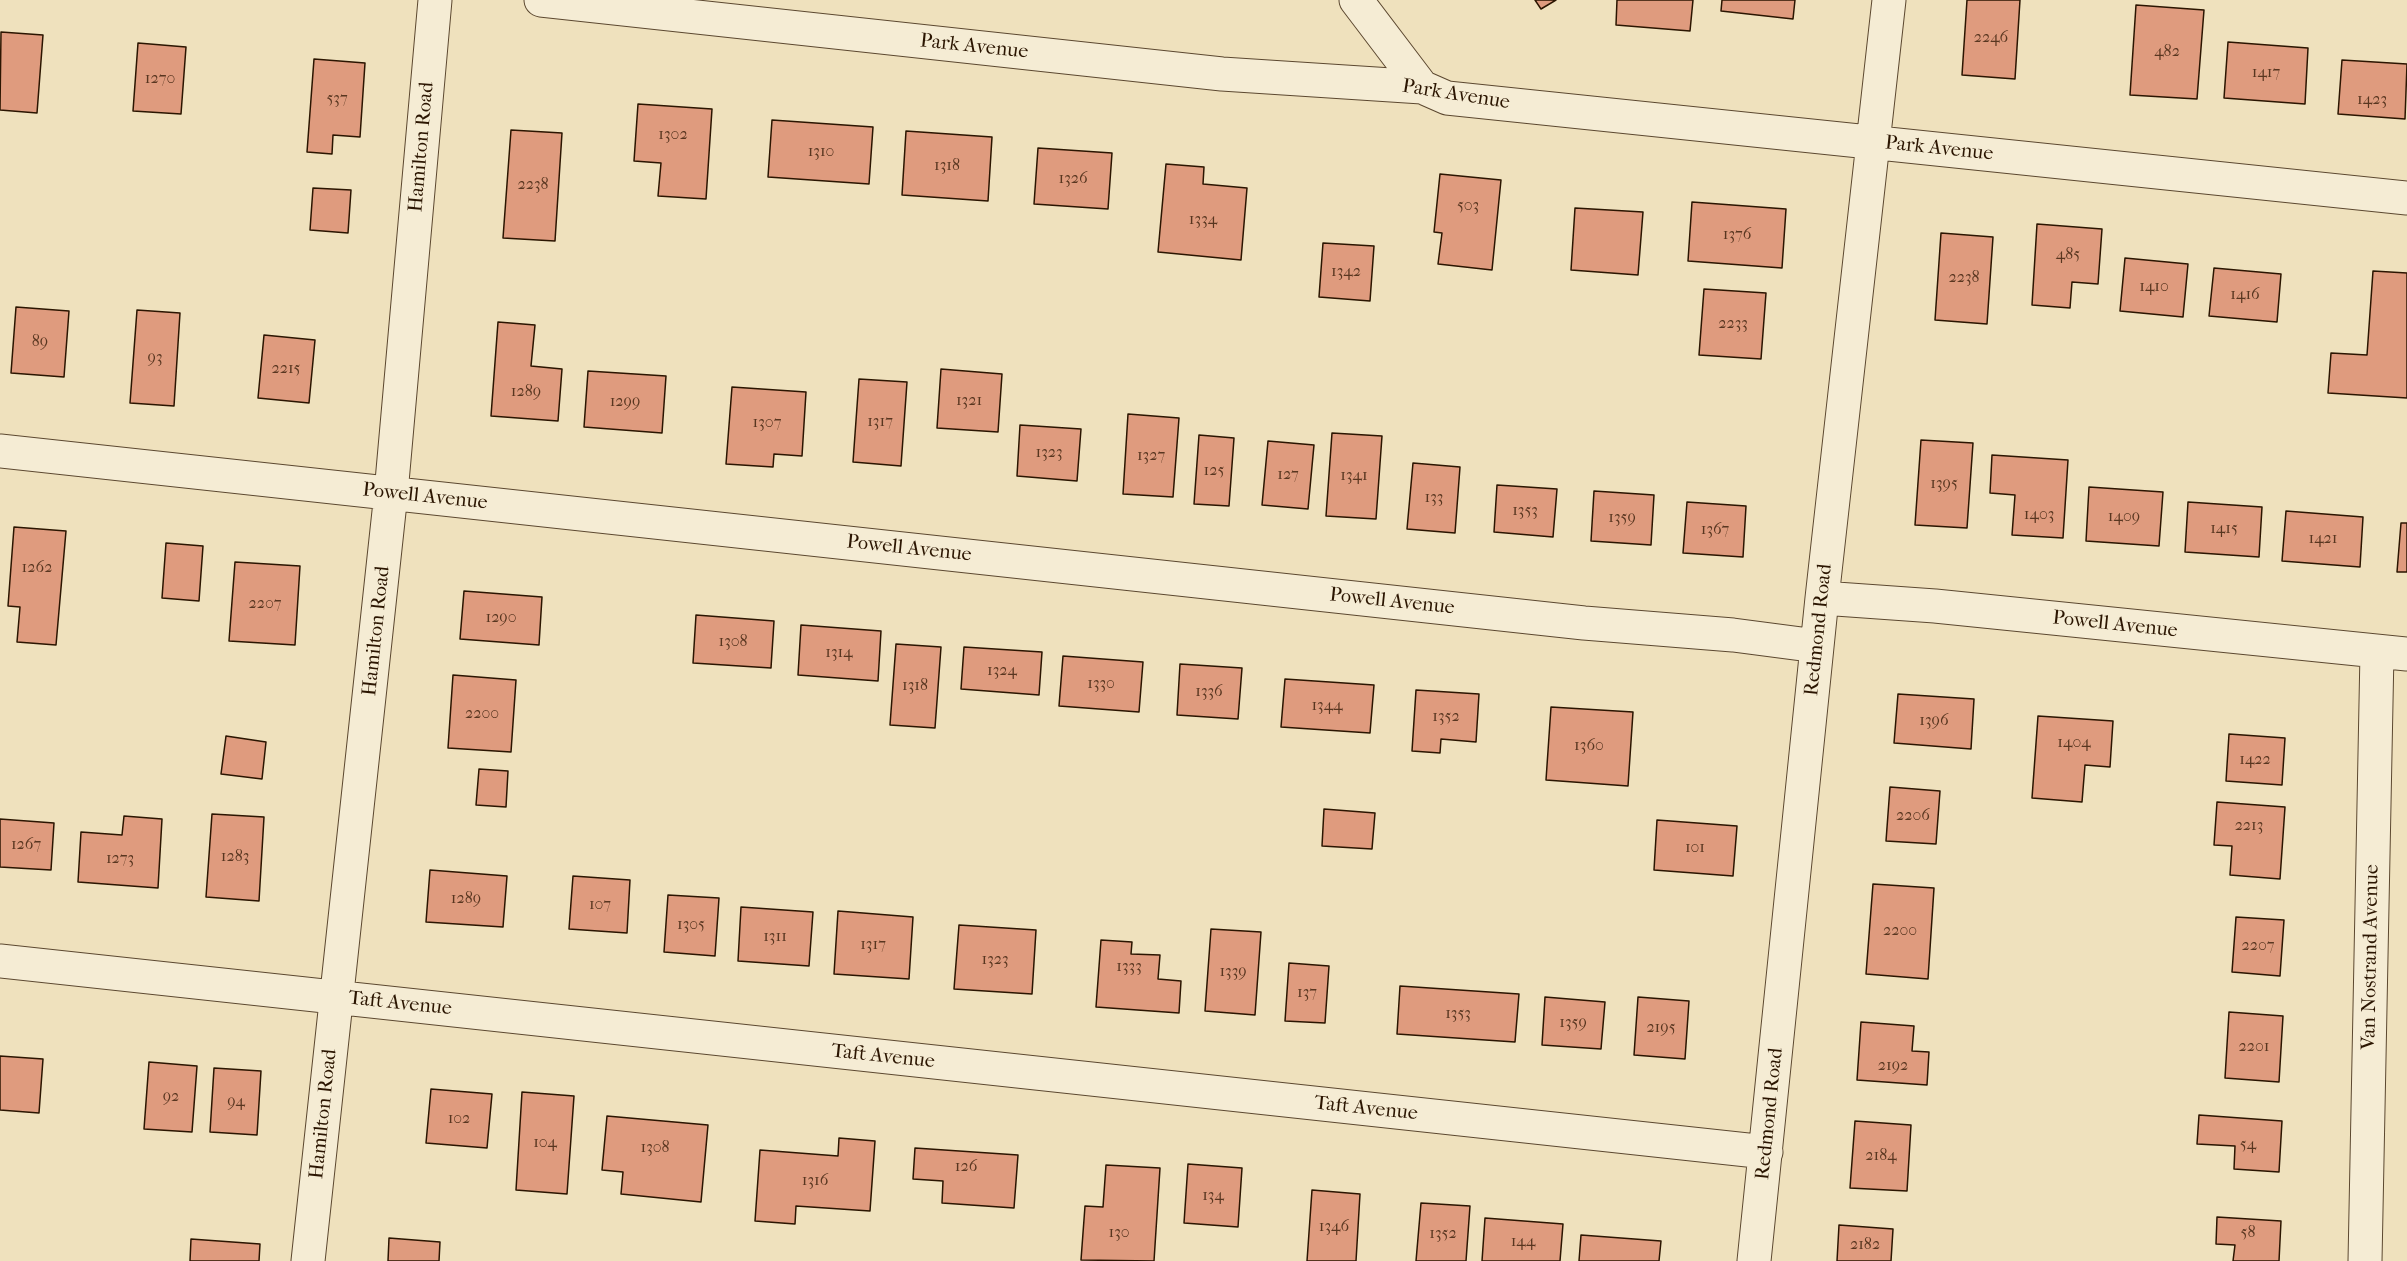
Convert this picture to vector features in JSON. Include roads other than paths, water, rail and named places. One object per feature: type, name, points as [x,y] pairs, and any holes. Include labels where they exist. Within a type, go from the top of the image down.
[{"type":"street","name":"Hamilton Road","points":[[308,1261],[391,493],[435,0]]},
{"type":"street","name":"Park Avenue","points":[[541,0],[1222,74],[1422,87],[1448,98],[2407,198]]},
{"type":"street","points":[[1356,0],[1422,87]]},
{"type":"street","name":"Redmond Road","points":[[1754,1261],[1822,598],[1889,0]]},
{"type":"street","name":"Powell Avenue","points":[[0,452],[1584,623],[1733,635],[1817,646]]},
{"type":"street","name":"Powell Avenue","points":[[1822,598],[1935,606],[2392,653]]},
{"type":"street","name":"Van Nostrand Avenue","points":[[2365,1261],[2392,653]]},
{"type":"street","name":"Taft Avenue","points":[[0,961],[1766,1152]]}]
